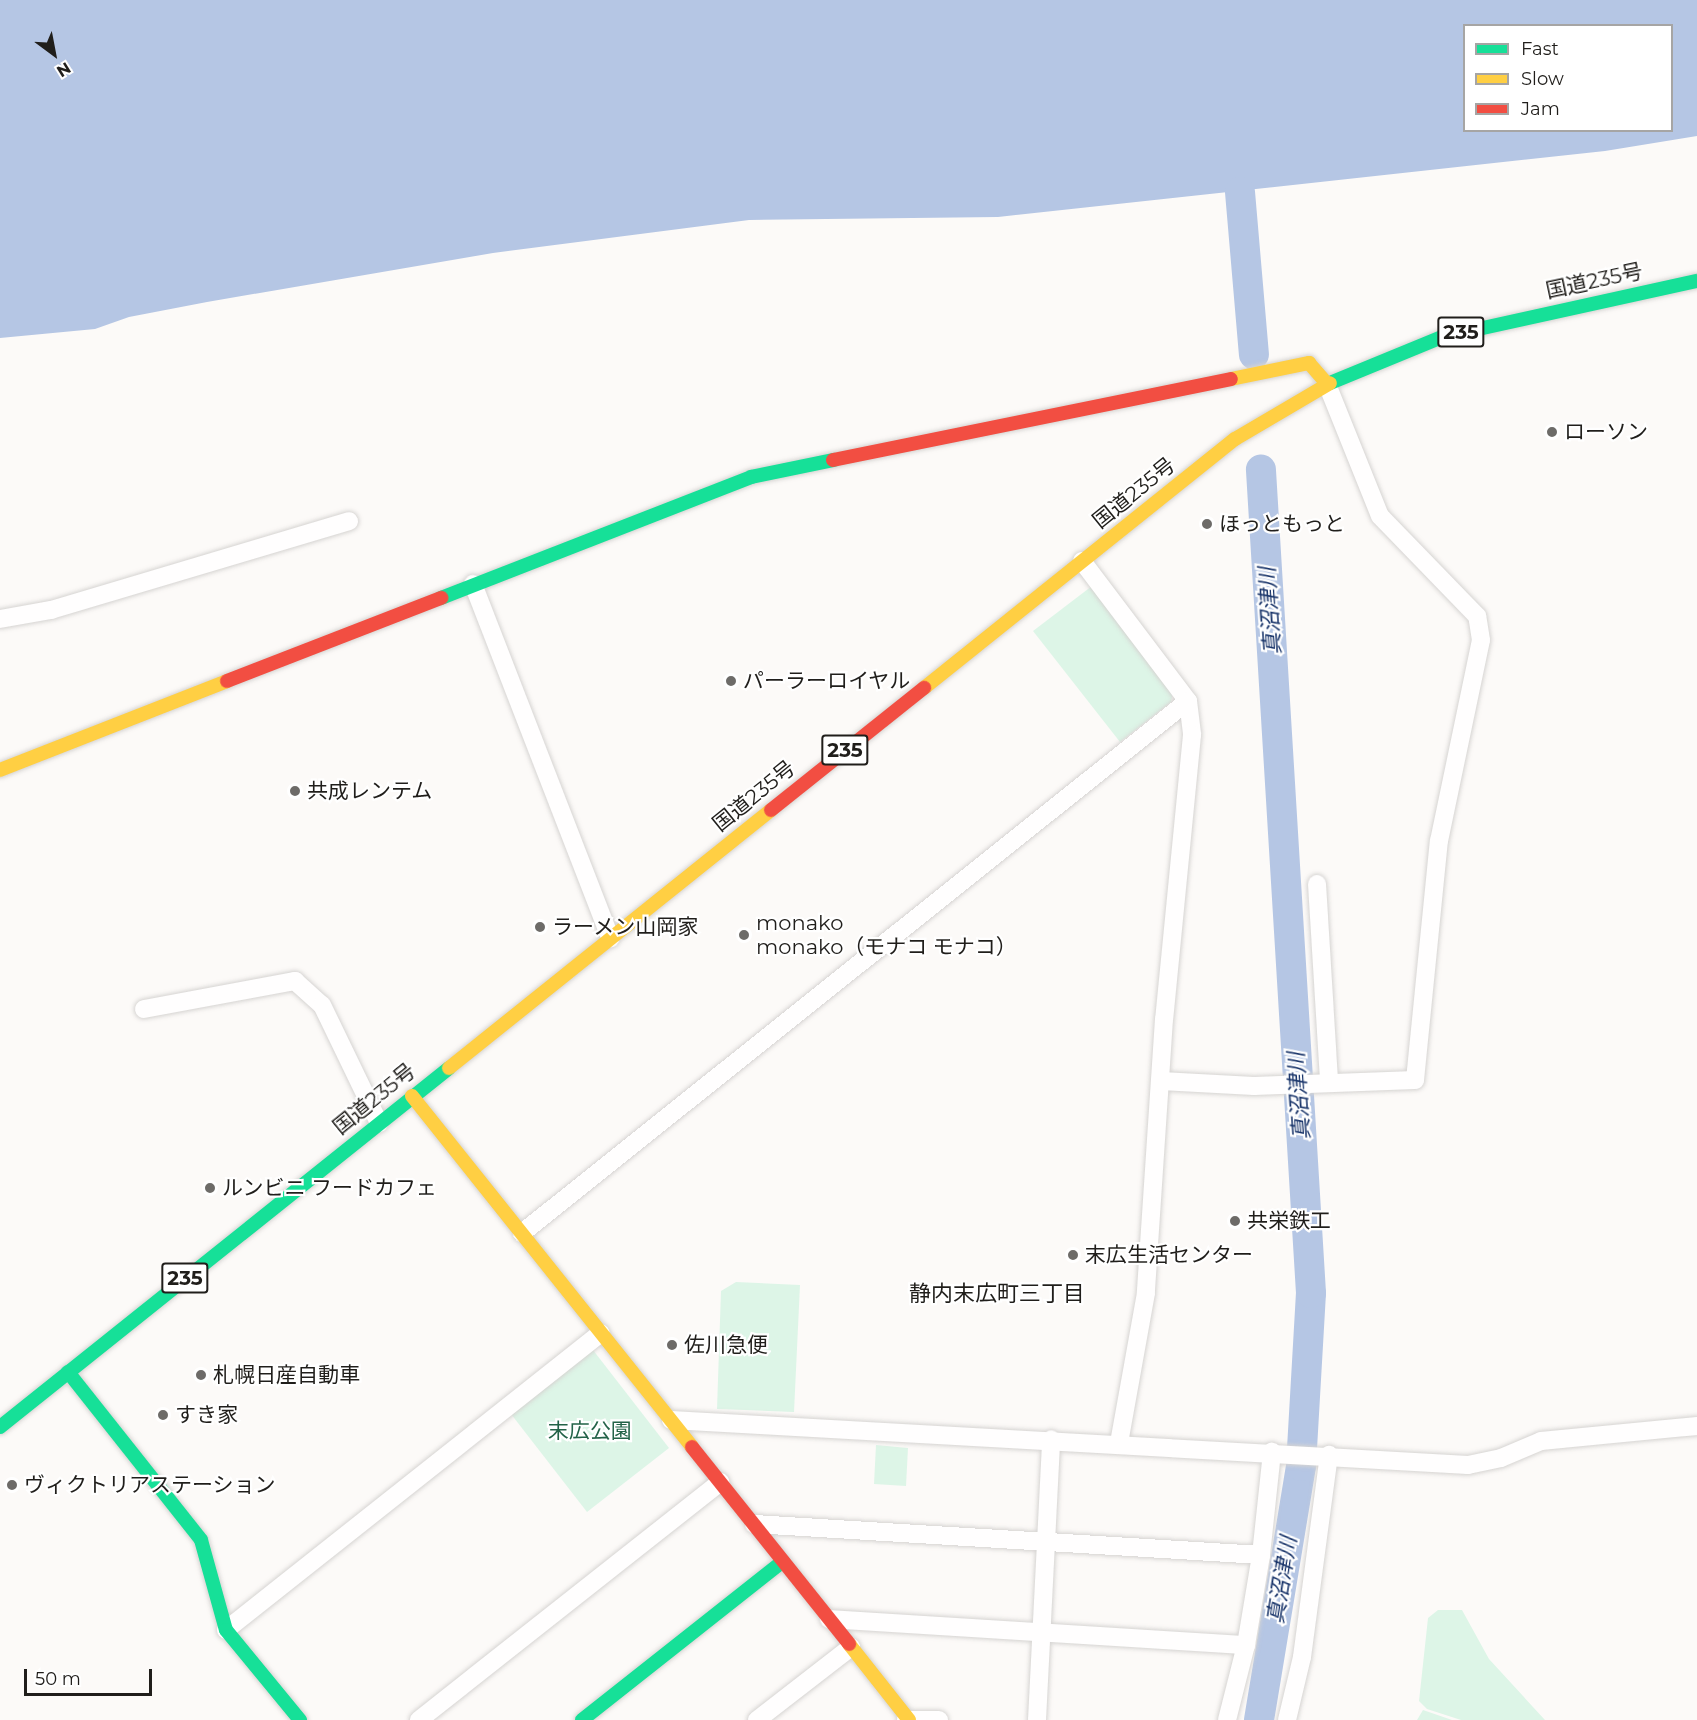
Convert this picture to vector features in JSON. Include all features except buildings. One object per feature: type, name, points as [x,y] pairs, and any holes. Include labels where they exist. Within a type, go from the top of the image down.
[{"type":"main road","name":"国道235号","points":[[0,1427],[1235,439],[1327,384],[1442,337],[1697,281]]},
{"type":"main road","points":[[0,770],[715,489],[835,457],[1309,363],[1327,384]]},
{"type":"main road","points":[[412,1096],[908,1719]]},
{"type":"main road","points":[[68,1372],[201,1540],[226,1630],[300,1720]]},
{"type":"main road","points":[[582,1720],[783,1561]]},
{"type":"street","points":[[1161,1081],[1284,1085],[1415,1080],[1439,841],[1481,640],[1477,616],[1380,516],[1327,384]]},
{"type":"street","points":[[0,619],[51,610],[349,521]]},
{"type":"street","points":[[1082,561],[1188,701],[1192,735],[1161,1081],[1146,1293],[1119,1443]]},
{"type":"street","points":[[473,584],[610,938]]},
{"type":"street","points":[[522,1233],[1188,701]]},
{"type":"street","points":[[1317,884],[1322,1084]]},
{"type":"street","points":[[144,1009],[295,981],[322,1005],[379,1123]]},
{"type":"street","points":[[226,1630],[601,1333]]},
{"type":"street","points":[[671,1420],[1321,1454],[1468,1465],[1501,1458],[1541,1441],[1697,1426]]},
{"type":"street","points":[[1037,1720],[1051,1439]]},
{"type":"street","points":[[1227,1720],[1246,1645],[1279,1452]]},
{"type":"street","points":[[1287,1720],[1302,1657],[1321,1454]]},
{"type":"street","points":[[419,1720],[720,1482]]},
{"type":"street","points":[[754,1524],[1261,1555]]},
{"type":"street","points":[[829,1619],[1246,1645]]},
{"type":"street","points":[[757,1720],[851,1647]]},
{"type":"street","points":[[908,1719],[939,1720]]},
{"type":"green space","points":[[1092,586],[1173,691],[1171,702],[1120,742],[1033,631]]},
{"type":"green space","points":[[736,1282],[800,1285],[794,1412],[717,1409],[721,1291]]},
{"type":"green space","name":"末広公園","points":[[593,1350],[669,1448],[587,1512],[511,1414]]},
{"type":"green space","points":[[876,1445],[908,1448],[906,1486],[874,1484]]},
{"type":"green space","points":[[1438,1610],[1462,1610],[1489,1659],[1545,1720],[1461,1720],[1427,1709],[1419,1701],[1428,1618]]},
{"type":"green space","points":[[1423,1710],[1452,1720],[1417,1720]]},
{"type":"water","points":[[0,0],[1697,0],[1697,136],[1605,151],[998,217],[749,220],[493,253],[207,302],[129,317],[95,329],[0,338]]},
{"type":"waterway","name":"真沼津川","points":[[1240,192],[1254,354]]},
{"type":"waterway","name":"真沼津川","points":[[1259,1720],[1301,1466],[1311,1293],[1261,470]]},
{"type":"traffic: fast","points":[[1330,383],[1442,337],[1697,281]]},
{"type":"traffic: fast","points":[[441,598],[751,477],[833,460]]},
{"type":"traffic: fast","points":[[0,1427],[449,1068]]},
{"type":"traffic: fast","points":[[68,1372],[201,1540],[226,1630],[300,1720]]},
{"type":"traffic: fast","points":[[582,1720],[783,1561]]},
{"type":"traffic: slow","points":[[1231,379],[1309,363],[1327,384]]},
{"type":"traffic: slow","points":[[924,688],[1235,439],[1330,383]]},
{"type":"traffic: slow","points":[[0,770],[227,681]]},
{"type":"traffic: slow","points":[[449,1068],[771,810]]},
{"type":"traffic: slow","points":[[412,1096],[692,1447]]},
{"type":"traffic: slow","points":[[849,1644],[909,1720]]},
{"type":"traffic: jam","points":[[833,460],[1231,379]]},
{"type":"traffic: jam","points":[[227,681],[441,598]]},
{"type":"traffic: jam","points":[[771,810],[924,688]]},
{"type":"traffic: jam","points":[[692,1447],[849,1644]]},
{"type":"place","name":"ローソン","points":[[1552,432]]},
{"type":"place","name":"ほっともっと","points":[[1207,524]]},
{"type":"place","name":"パーラーロイヤル","points":[[731,681]]},
{"type":"place","name":"共成レンテム","points":[[295,791]]},
{"type":"place","name":"ラーメン山岡家","points":[[540,927]]},
{"type":"place","name":"monako monako（モナコ モナコ）","points":[[744,935]]},
{"type":"place","name":"ルンビニ フードカフェ","points":[[210,1188]]},
{"type":"place","name":"共栄鉄工","points":[[1235,1221]]},
{"type":"place","name":"末広生活センター","points":[[1073,1255]]},
{"type":"place","name":"佐川急便","points":[[672,1345]]},
{"type":"place","name":"札幌日産自動車","points":[[201,1375]]},
{"type":"place","name":"すき家","points":[[163,1415]]},
{"type":"place","name":"ヴィクトリアステーション","points":[[12,1485]]},
{"type":"district","name":"静内末広町三丁目","points":[[997,1294]]}]
